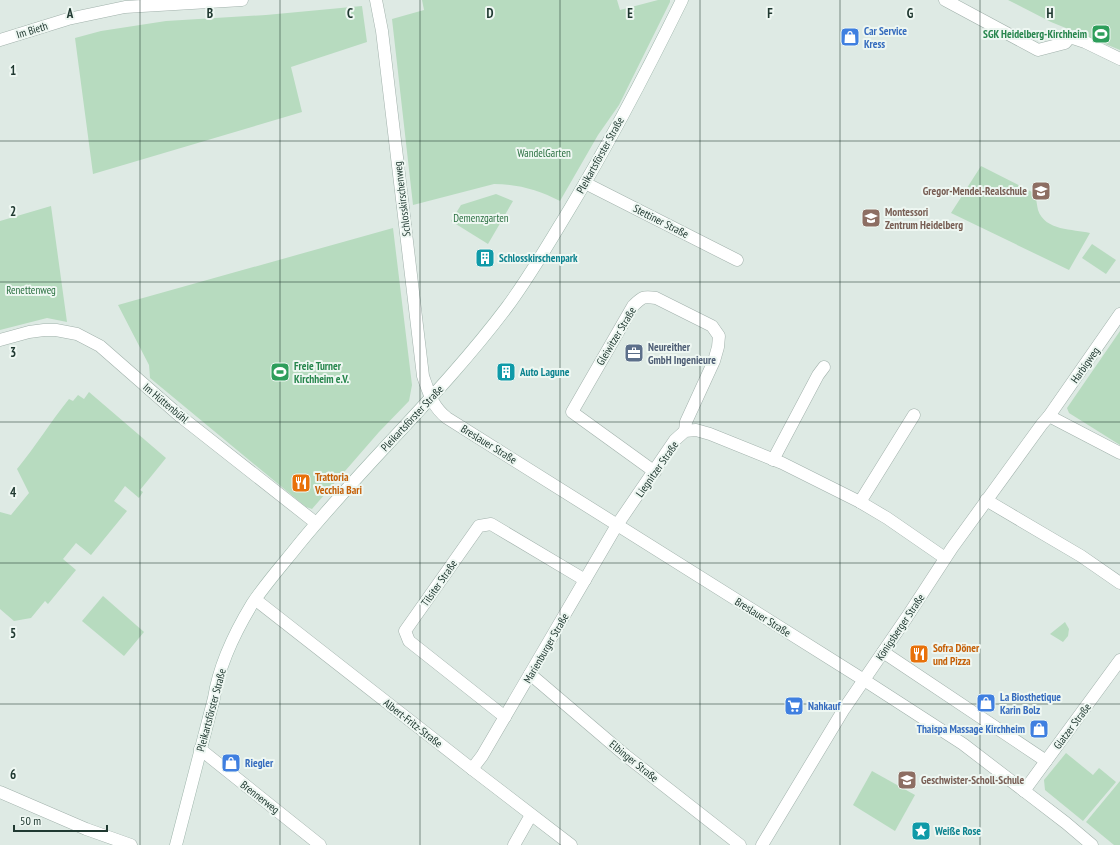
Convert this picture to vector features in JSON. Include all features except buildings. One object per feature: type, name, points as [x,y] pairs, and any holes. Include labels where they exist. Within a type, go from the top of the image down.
[{"type":"street","name":"Im Bieth","points":[[0,40],[68,19],[125,7],[182,1],[242,0]]},
{"type":"street","name":"Schlosskirschenweg","points":[[376,0],[382,31],[423,376],[431,397]]},
{"type":"street","name":"Pleikartsförster Straße","points":[[176,845],[214,698],[216,682],[233,639],[256,600],[316,523],[453,374],[507,307],[538,261],[585,183],[649,67],[682,0]]},
{"type":"street","points":[[945,0],[1038,50],[1065,44],[1070,37],[1085,42],[1120,59]]},
{"type":"street","name":"Stettiner Straße","points":[[585,183],[736,260]]},
{"type":"street","name":"Gleiwitzer Straße","points":[[655,472],[572,412],[633,306],[641,298],[647,296],[656,298],[712,326],[719,336],[714,361],[686,422],[685,431]]},
{"type":"street","name":"Harbigweg","points":[[1049,416],[1120,314]]},
{"type":"street","name":"Im Hüttenbühl","points":[[0,340],[29,332],[56,330],[77,334],[100,346],[180,416],[316,523]]},
{"type":"street","points":[[773,460],[818,375],[824,367]]},
{"type":"street","name":"Breslauer Straße","points":[[431,397],[438,410],[447,418],[864,680],[963,744],[1092,845]]},
{"type":"street","points":[[860,502],[914,415]]},
{"type":"street","points":[[1049,416],[1120,453]]},
{"type":"street","name":"Königsberger Straße","points":[[762,845],[844,709],[907,617],[945,558],[1049,416]]},
{"type":"street","name":"Liegnitzer Straße","points":[[617,525],[676,440],[685,431],[696,430],[710,434],[773,460],[860,502],[887,518],[945,558]]},
{"type":"street","points":[[986,500],[1081,556],[1120,583]]},
{"type":"street","name":"Tilsiter Straße","points":[[505,717],[409,641],[405,631],[479,526],[491,524],[585,580]]},
{"type":"street","name":"Marienburger Straße","points":[[472,769],[482,756],[617,525]]},
{"type":"street","name":"Albert-Fritz-Straße","points":[[256,600],[571,845]]},
{"type":"street","points":[[883,652],[1046,761]]},
{"type":"street","name":"Glatzer Straße","points":[[1024,791],[1119,664]]},
{"type":"street","name":"Elbinger Straße","points":[[530,674],[625,755],[740,845]]},
{"type":"street","name":"Brennerweg","points":[[200,749],[320,845]]},
{"type":"street","points":[[0,792],[86,830],[132,845]]},
{"type":"street","points":[[514,845],[531,814]]},
{"type":"green space","name":"WandelGarten","points":[[422,0],[617,0],[620,10],[658,0],[670,0],[670,2],[619,105],[598,135],[560,201],[528,188],[494,184],[413,205],[392,19],[424,10]]},
{"type":"green space","name":"SGK Heidelberg-Kirchheim","points":[[1008,0],[1120,0],[1120,50],[1051,22]]},
{"type":"green space","points":[[362,6],[367,42],[291,67],[302,112],[93,174],[75,38],[101,31],[166,21],[266,15]]},
{"type":"green space","points":[[981,166],[1036,194],[1038,210],[1047,222],[1060,228],[1090,233],[1069,270],[951,213]]},
{"type":"green space","name":"Demenzgarten","points":[[496,194],[513,201],[488,244],[451,221],[461,205]]},
{"type":"green space","name":"Renettenweg","points":[[51,206],[67,322],[47,318],[0,330],[0,221]]},
{"type":"green space","name":"Freie Turner Kirchheim e.V.","points":[[393,228],[412,385],[409,401],[379,432],[312,509],[306,507],[150,378],[149,365],[118,305]]},
{"type":"green space","points":[[1092,244],[1116,260],[1106,274],[1082,258]]},
{"type":"green space","points":[[1120,331],[1120,445],[1069,413],[1067,408]]},
{"type":"green space","points":[[89,392],[166,458],[140,490],[143,492],[139,498],[125,486],[114,501],[127,511],[91,555],[76,543],[63,559],[76,570],[48,604],[45,601],[31,618],[14,621],[0,609],[0,512],[11,515],[29,493],[17,469],[56,416],[69,399],[73,401],[78,395],[84,399]]},
{"type":"green space","points":[[103,596],[144,632],[124,656],[82,621]]},
{"type":"green space","points":[[1065,622],[1069,629],[1068,636],[1063,642],[1050,634]]},
{"type":"green space","points":[[1066,753],[1093,775],[1099,768],[1116,782],[1083,821],[1045,790],[1044,780]]},
{"type":"green space","points":[[872,771],[915,795],[895,831],[853,805]]},
{"type":"green space","points":[[1120,781],[1120,845],[1114,845],[1086,822]]},
{"type":"place","name":"SGK Heidelberg-Kirchheim","points":[[1101,34]]},
{"type":"place","name":"Car Service Kress","points":[[850,37]]},
{"type":"place","name":"Gregor-Mendel-Realschule","points":[[1041,191]]},
{"type":"place","name":"Montessori Zentrum Heidelberg","points":[[871,218]]},
{"type":"place","name":"Schlosskirschenpark","points":[[485,258]]},
{"type":"place","name":"Neureither GmbH Ingenieure","points":[[634,353]]},
{"type":"place","name":"Freie Turner Kirchheim e.V.","points":[[280,372]]},
{"type":"place","name":"Auto Lagune","points":[[506,372]]},
{"type":"place","name":"Trattoria Vecchia Bari","points":[[301,483]]},
{"type":"place","name":"Sofra Döner und Pizza","points":[[919,654]]},
{"type":"place","name":"La Biosthetique Karin Bolz","points":[[986,703]]},
{"type":"place","name":"Nahkauf","points":[[794,706]]},
{"type":"place","name":"Thaispa Massage Kirchheim","points":[[1039,729]]},
{"type":"place","name":"Riegler","points":[[231,763]]},
{"type":"place","name":"Geschwister-Scholl-Schule","points":[[907,780]]},
{"type":"place","name":"Weiße Rose","points":[[921,831]]}]
